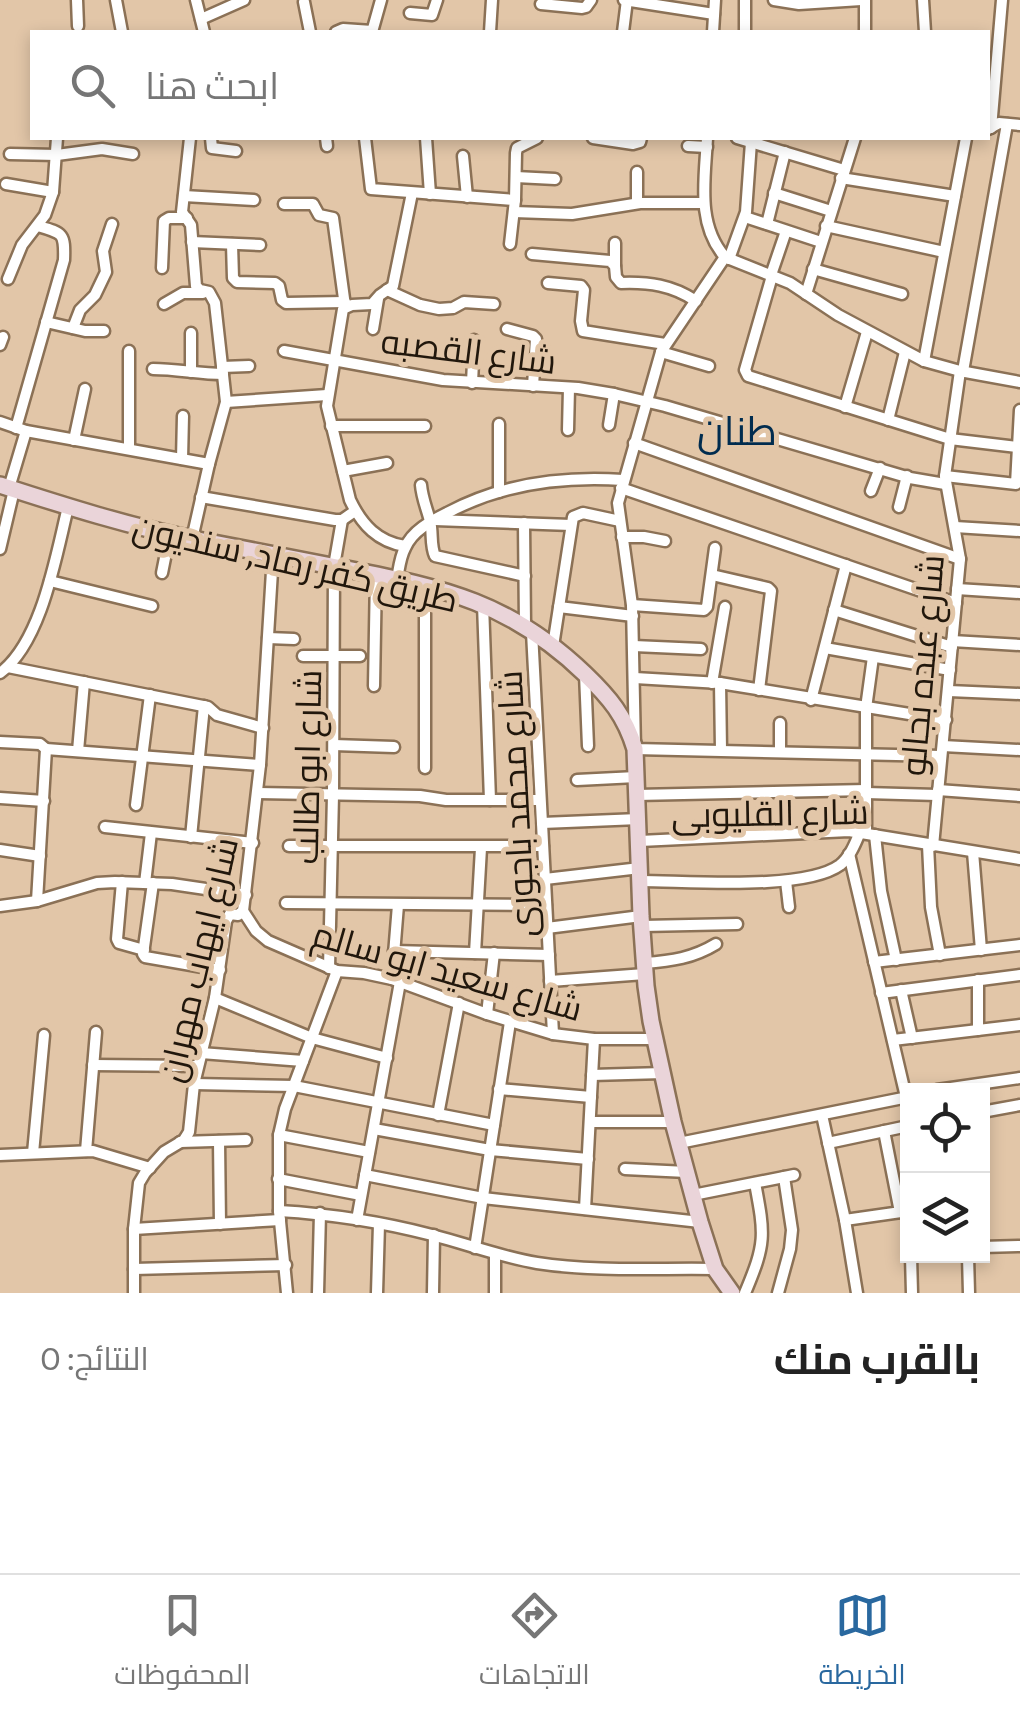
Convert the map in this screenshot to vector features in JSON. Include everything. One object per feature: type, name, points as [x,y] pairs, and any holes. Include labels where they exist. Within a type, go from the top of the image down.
[{"type":"street","points":[[77,0],[78,26]]},
{"type":"street","points":[[122,30],[116,1],[130,0]]},
{"type":"street","points":[[196,0],[204,30]]},
{"type":"street","points":[[201,19],[244,0]]},
{"type":"street","points":[[373,30],[381,0]]},
{"type":"street","points":[[410,12],[432,15],[438,0]]},
{"type":"street","points":[[490,30],[492,0]]},
{"type":"street","points":[[541,4],[582,8],[591,0]]},
{"type":"street","points":[[623,30],[626,0],[714,14]]},
{"type":"street","points":[[713,30],[715,0]]},
{"type":"street","points":[[745,0],[745,30]]},
{"type":"street","points":[[774,0],[863,0],[865,30]]},
{"type":"street","points":[[924,0],[925,30]]},
{"type":"street","points":[[990,119],[1002,0]]},
{"type":"street","points":[[304,2],[310,30]]},
{"type":"street","points":[[990,128],[999,124],[1020,125]]},
{"type":"street","name":"شارع عبده بجالو","points":[[940,954],[931,907],[930,846],[960,559],[945,480],[1007,124]]},
{"type":"street","points":[[8,279],[22,246],[45,214],[53,192],[57,140]]},
{"type":"street","points":[[190,140],[182,212],[191,225],[196,286],[209,292]]},
{"type":"street","points":[[211,140],[212,148],[236,151]]},
{"type":"street","points":[[365,140],[371,190],[466,197],[572,214],[637,203],[704,203]]},
{"type":"street","points":[[426,140],[430,194]]},
{"type":"street","points":[[510,244],[518,148],[533,140]]},
{"type":"street","points":[[607,140],[634,144],[640,140]]},
{"type":"street","points":[[744,140],[843,174],[955,196]]},
{"type":"street","points":[[766,224],[784,140]]},
{"type":"street","points":[[806,294],[854,140]]},
{"type":"street","points":[[924,361],[966,140]]},
{"type":"street","points":[[688,146],[707,142],[705,220],[718,249],[727,258],[772,276],[924,361],[1020,382]]},
{"type":"street","points":[[751,142],[745,217],[727,258],[663,348],[618,503],[632,611],[635,749],[1020,750]]},
{"type":"street","points":[[10,154],[57,155],[102,149],[133,154]]},
{"type":"street","points":[[463,156],[466,197]]},
{"type":"street","points":[[637,172],[637,203]]},
{"type":"street","points":[[516,177],[555,179]]},
{"type":"street","points":[[6,184],[53,192]]},
{"type":"street","points":[[232,244],[233,278],[237,282],[274,283],[286,302],[372,304],[394,286],[412,192]]},
{"type":"street","points":[[774,193],[831,211]]},
{"type":"street","points":[[184,196],[254,200]]},
{"type":"street","points":[[284,204],[313,204],[319,214],[333,218],[345,304],[328,413],[355,511],[380,538],[405,546]]},
{"type":"street","points":[[745,217],[821,242]]},
{"type":"street","points":[[162,268],[164,221],[186,218]]},
{"type":"street","points":[[72,328],[106,272],[103,251],[112,224]]},
{"type":"street","points":[[0,549],[21,429],[61,275],[63,236],[38,226]]},
{"type":"street","points":[[826,226],[944,252]]},
{"type":"street","points":[[786,230],[745,370],[748,376],[950,439],[1017,447],[1020,410]]},
{"type":"street","points":[[192,242],[260,245]]},
{"type":"street","points":[[615,243],[616,277],[621,282],[671,287],[696,301]]},
{"type":"street","points":[[532,254],[605,260],[615,266]]},
{"type":"street","points":[[814,269],[902,294]]},
{"type":"street","points":[[548,282],[581,286],[584,290],[580,321],[584,331],[663,348],[710,366]]},
{"type":"street","points":[[164,304],[183,294],[209,292]]},
{"type":"street","points":[[192,539],[226,402],[215,304],[209,292]]},
{"type":"street","points":[[382,294],[438,309],[464,302],[494,304]]},
{"type":"street","points":[[373,328],[382,294]]},
{"type":"street","points":[[46,322],[104,331]]},
{"type":"street","points":[[507,329],[536,339],[533,386]]},
{"type":"street","points":[[846,407],[867,332]]},
{"type":"street","points":[[190,333],[191,372]]},
{"type":"street","points":[[472,383],[474,340]]},
{"type":"street","points":[[128,450],[129,351]]},
{"type":"street","name":"شارع القصبه","points":[[284,351],[472,383],[614,394],[907,476],[1016,484],[1017,447]]},
{"type":"street","points":[[888,420],[904,352]]},
{"type":"street","points":[[153,369],[191,372],[249,366]]},
{"type":"street","points":[[568,430],[569,388]]},
{"type":"street","points":[[74,440],[85,389]]},
{"type":"street","points":[[226,402],[328,394]]},
{"type":"street","points":[[609,425],[614,394]]},
{"type":"street","points":[[182,460],[183,416]]},
{"type":"street","points":[[0,422],[208,464]]},
{"type":"street","points":[[499,492],[500,424]]},
{"type":"street","points":[[331,426],[425,426]]},
{"type":"street","points":[[634,443],[960,559]]},
{"type":"street","points":[[343,472],[388,463]]},
{"type":"street","points":[[871,491],[880,468]]},
{"type":"street","points":[[899,507],[907,476]]},
{"type":"street","points":[[397,579],[405,546],[414,536],[432,521],[472,501],[546,481],[622,484],[956,603]]},
{"type":"street","points":[[421,486],[432,521],[432,551],[436,556],[524,576]]},
{"type":"street","name":"طريق كفر رماد, سنديون","points":[[8,488],[192,539],[454,592],[529,628],[584,674],[619,712],[635,749],[645,968],[654,1039],[700,1222],[716,1269],[732,1293]]},
{"type":"street","points":[[202,497],[342,520],[355,511]]},
{"type":"street","points":[[4,670],[24,646],[50,581],[68,507]]},
{"type":"street","points":[[553,646],[574,515],[620,522]]},
{"type":"street","name":"شارع ابو طالب","points":[[333,970],[330,904],[334,566],[342,520]]},
{"type":"street","points":[[432,521],[571,525]]},
{"type":"street","name":"شارع محمد باجورى","points":[[524,523],[524,576],[553,1034]]},
{"type":"street","points":[[955,527],[1020,531]]},
{"type":"street","points":[[162,572],[170,533]]},
{"type":"street","points":[[622,537],[666,542]]},
{"type":"street","points":[[559,607],[704,610],[715,548]]},
{"type":"street","name":"شارع ايهاب مهران","points":[[179,1142],[189,1132],[197,1066],[215,998],[226,920],[230,914],[244,911],[258,793],[272,555]]},
{"type":"street","points":[[811,700],[846,565]]},
{"type":"street","points":[[374,686],[376,574]]},
{"type":"street","points":[[712,575],[768,588],[772,594],[759,690]]},
{"type":"street","points":[[50,581],[152,606]]},
{"type":"street","points":[[425,585],[425,768]]},
{"type":"street","points":[[957,589],[1020,593]]},
{"type":"street","points":[[483,604],[490,800]]},
{"type":"street","points":[[721,750],[716,683],[725,607]]},
{"type":"street","points":[[834,610],[952,644],[1020,645]]},
{"type":"street","points":[[268,638],[294,639]]},
{"type":"street","points":[[634,646],[701,648]]},
{"type":"street","points":[[825,648],[950,670]]},
{"type":"street","points":[[303,656],[360,656]]},
{"type":"street","points":[[873,658],[866,708],[867,833],[896,960]]},
{"type":"street","points":[[4,670],[204,706],[218,715],[263,728]]},
{"type":"street","points":[[584,674],[588,746]]},
{"type":"street","points":[[634,678],[716,683],[946,720]]},
{"type":"street","points":[[78,751],[84,682]]},
{"type":"street","points":[[948,692],[1020,694]]},
{"type":"street","points":[[136,805],[150,695]]},
{"type":"street","points":[[191,836],[204,706]]},
{"type":"street","points":[[780,723],[780,751]]},
{"type":"street","points":[[0,742],[260,766]]},
{"type":"street","points":[[334,745],[394,747]]},
{"type":"street","points":[[37,901],[46,748]]},
{"type":"street","points":[[577,780],[636,777]]},
{"type":"street","points":[[637,795],[866,792],[1020,796]]},
{"type":"street","points":[[258,793],[540,800]]},
{"type":"street","points":[[0,798],[44,800]]},
{"type":"street","points":[[542,824],[639,819]]},
{"type":"street","points":[[105,827],[252,844]]},
{"type":"street","points":[[143,952],[151,833]]},
{"type":"street","points":[[545,879],[640,875],[786,881],[825,874],[843,862],[867,833]]},
{"type":"street","name":"شارع القليوبى","points":[[640,840],[867,833],[1020,859]]},
{"type":"street","points":[[289,846],[543,846]]},
{"type":"street","points":[[476,953],[481,848]]},
{"type":"street","points":[[0,850],[40,856]]},
{"type":"street","points":[[972,852],[982,950]]},
{"type":"street","points":[[849,854],[903,1083]]},
{"type":"street","points":[[786,881],[789,907]]},
{"type":"street","points":[[122,882],[117,939],[120,943],[143,952],[150,960],[220,970]]},
{"type":"street","points":[[0,906],[37,901],[97,883],[149,883],[246,894]]},
{"type":"street","points":[[286,903],[546,905]]},
{"type":"street","points":[[358,1220],[396,981],[398,905]]},
{"type":"street","name":"شارع سعيد ابو سالم","points":[[244,911],[256,931],[268,940],[333,970],[396,981],[553,1034],[654,1039]]},
{"type":"street","points":[[547,928],[642,921],[736,924]]},
{"type":"street","points":[[550,981],[682,960],[716,944]]},
{"type":"street","points":[[874,962],[1020,945]]},
{"type":"street","points":[[394,951],[549,954]]},
{"type":"street","points":[[488,1014],[494,954]]},
{"type":"street","points":[[288,1293],[279,1215],[279,1135],[333,970]]},
{"type":"street","points":[[881,993],[1020,974]]},
{"type":"street","points":[[978,980],[978,1030]]},
{"type":"street","points":[[901,990],[912,1038]]},
{"type":"street","points":[[215,998],[312,1038],[386,1058]]},
{"type":"street","points":[[438,1114],[459,1003]]},
{"type":"street","points":[[475,1248],[510,1022]]},
{"type":"street","points":[[892,1040],[1020,1026]]},
{"type":"street","points":[[86,1151],[96,1032]]},
{"type":"street","points":[[33,1154],[44,1035]]},
{"type":"street","points":[[585,1209],[594,1039]]},
{"type":"street","points":[[201,1053],[303,1061]]},
{"type":"street","points":[[93,1064],[197,1066]]},
{"type":"street","points":[[592,1074],[662,1073]]},
{"type":"street","points":[[985,1083],[1020,1078]]},
{"type":"street","points":[[194,1084],[294,1086],[494,1125]]},
{"type":"street","points":[[499,1089],[591,1098]]},
{"type":"street","points":[[678,1143],[900,1098]]},
{"type":"street","points":[[990,1111],[1020,1106]]},
{"type":"street","points":[[822,1115],[846,1220],[857,1293]]},
{"type":"street","points":[[590,1122],[672,1122]]},
{"type":"street","points":[[828,1143],[900,1127]]},
{"type":"street","points":[[374,1130],[490,1150],[588,1160]]},
{"type":"street","points":[[884,1130],[900,1196]]},
{"type":"street","points":[[279,1135],[369,1152]]},
{"type":"street","points":[[134,1293],[134,1229],[139,1183],[145,1172],[179,1142],[246,1140]]},
{"type":"street","points":[[219,1141],[220,1224]]},
{"type":"street","points":[[0,1155],[86,1151],[150,1168]]},
{"type":"street","points":[[626,1169],[686,1172]]},
{"type":"street","points":[[366,1175],[482,1198],[700,1222]]},
{"type":"street","points":[[694,1195],[789,1176],[792,1230],[778,1293]]},
{"type":"street","points":[[278,1178],[362,1194]]},
{"type":"street","points":[[745,1293],[763,1241],[755,1183]]},
{"type":"street","points":[[318,1293],[323,1214],[330,1188]]},
{"type":"street","points":[[846,1220],[900,1213]]},
{"type":"street","points":[[134,1229],[323,1214],[434,1235],[538,1263],[716,1269]]},
{"type":"street","points":[[377,1293],[379,1224]]},
{"type":"street","points":[[432,1293],[434,1235]]},
{"type":"street","points":[[990,1246],[1020,1246]]},
{"type":"street","points":[[495,1254],[495,1293]]},
{"type":"street","points":[[911,1263],[912,1293]]},
{"type":"street","points":[[968,1263],[968,1293]]},
{"type":"street","points":[[134,1270],[286,1265]]},
{"type":"district","name":"طنان","points":[[737,428]]}]
